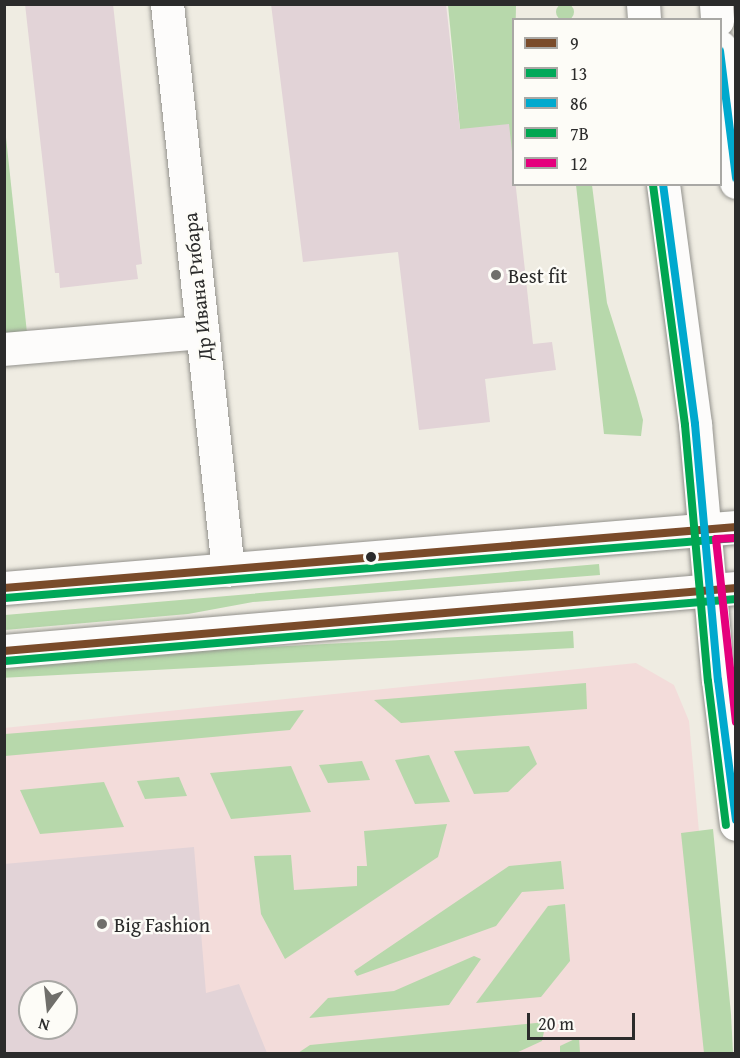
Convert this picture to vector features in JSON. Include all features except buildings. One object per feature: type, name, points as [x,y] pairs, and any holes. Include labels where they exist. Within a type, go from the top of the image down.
[{"type":"main road","name":"Др Ивана Рибара","points":[[167,4],[228,570]]},
{"type":"main road","points":[[722,65],[735,182]]},
{"type":"main road","points":[[663,186],[695,424],[720,528],[735,824]]},
{"type":"main road","points":[[4,349],[202,332]]},
{"type":"main road","points":[[4,588],[720,528]]},
{"type":"main road","points":[[4,651],[722,589]]},
{"type":"shaded area","points":[[636,663],[674,685],[689,721],[719,1053],[5,1053],[4,728]]},
{"type":"green space","points":[[565,3],[573,9],[571,18],[559,18],[556,12],[559,6]]},
{"type":"green space","points":[[448,5],[516,5],[516,18],[512,18],[512,164],[460,129]]},
{"type":"green space","points":[[4,119],[27,333],[4,335]]},
{"type":"green space","points":[[576,186],[592,186],[607,303],[643,420],[641,436],[604,434]]},
{"type":"green space","points":[[599,564],[600,575],[253,602],[188,614],[5,630],[5,615]]},
{"type":"green space","points":[[573,631],[574,648],[5,678],[4,661]]},
{"type":"green space","points":[[586,683],[587,709],[401,723],[374,700]]},
{"type":"green space","points":[[304,710],[290,730],[5,756],[5,734]]},
{"type":"green space","points":[[529,746],[537,764],[508,792],[474,794],[454,751]]},
{"type":"green space","points":[[429,755],[450,802],[415,804],[395,760]]},
{"type":"green space","points":[[362,761],[370,780],[328,783],[319,765]]},
{"type":"green space","points":[[291,766],[311,812],[231,819],[210,773]]},
{"type":"green space","points":[[179,777],[187,796],[145,799],[137,781]]},
{"type":"green space","points":[[104,782],[124,827],[40,834],[20,790]]},
{"type":"green space","points":[[447,824],[438,857],[285,959],[261,914],[254,856],[291,855],[294,890],[357,886],[357,866],[367,866],[364,831]]},
{"type":"green space","points":[[713,829],[733,1053],[704,1053],[681,833]]},
{"type":"green space","points":[[561,861],[564,889],[522,892],[496,926],[357,976],[354,971],[509,866]]},
{"type":"green space","points":[[565,904],[570,961],[541,997],[476,1003],[548,906]]},
{"type":"green space","points":[[474,956],[481,959],[449,1005],[309,1018],[328,998],[394,991]]},
{"type":"green space","points":[[546,1022],[542,1041],[516,1053],[298,1053],[310,1045]]},
{"type":"green space","points":[[579,1037],[580,1053],[560,1053],[560,1046]]},
{"type":"transit line","name":"86","points":[[722,67],[736,178]]},
{"type":"transit line","name":"7B","points":[[653,186],[685,425],[708,681],[726,825]]},
{"type":"transit line","name":"86","points":[[663,186],[695,424],[718,680],[736,820]]},
{"type":"transit line","name":"9","points":[[4,588],[736,527]]},
{"type":"transit line","name":"13","points":[[5,598],[736,538]]},
{"type":"transit line","name":"12","points":[[736,538],[716,539],[736,722]]},
{"type":"transit line","name":"9","points":[[4,651],[736,588]]},
{"type":"transit line","name":"13","points":[[5,661],[736,599]]},
{"type":"place","name":"Best fit","points":[[496,275]]},
{"type":"place","name":"Big Fashion","points":[[102,924]]}]
